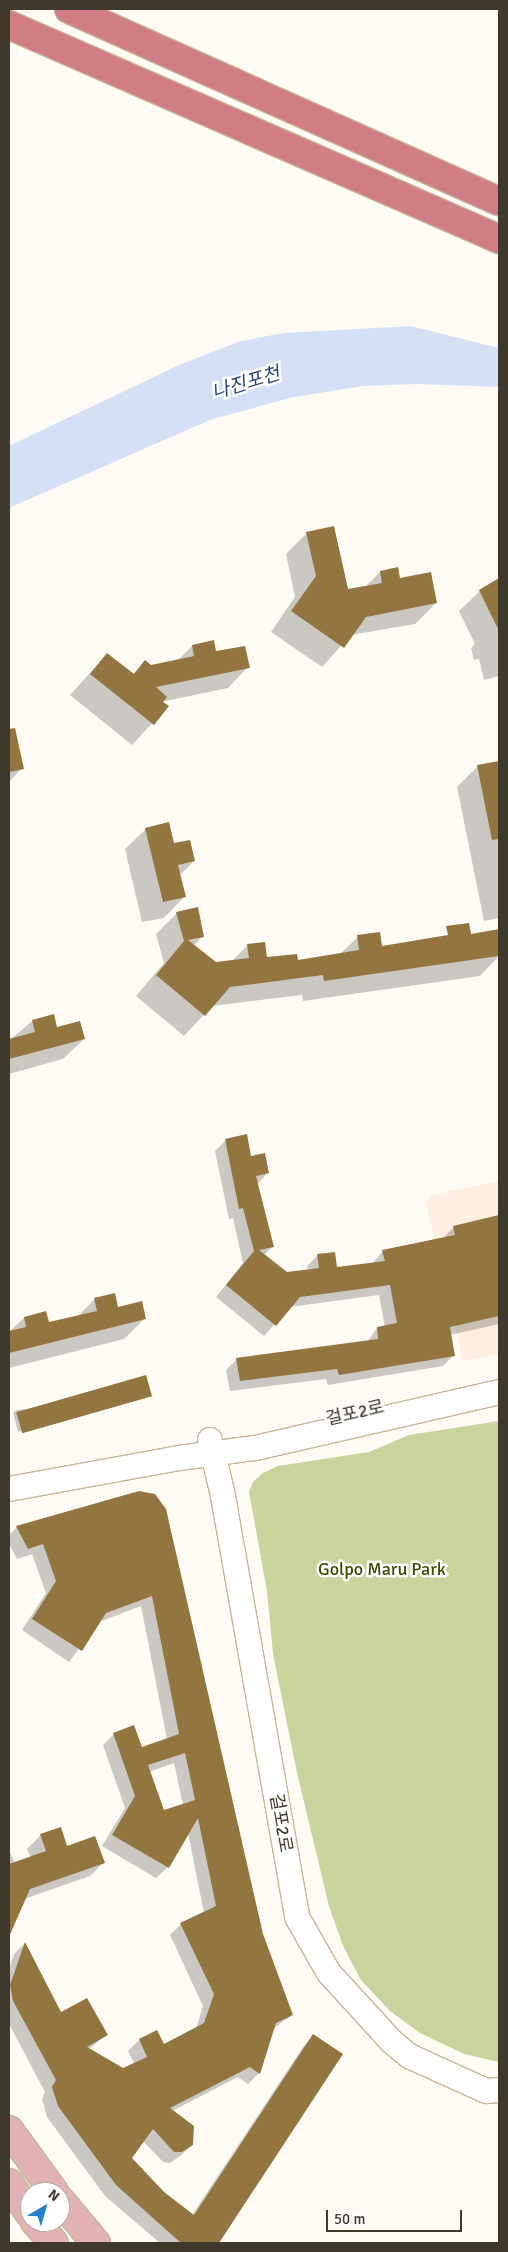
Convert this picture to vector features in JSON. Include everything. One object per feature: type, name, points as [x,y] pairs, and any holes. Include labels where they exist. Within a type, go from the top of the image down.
[{"type":"highway","points":[[69,9],[499,201]]},
{"type":"highway","points":[[9,25],[499,239]]},
{"type":"highway","points":[[9,31],[55,46]]},
{"type":"main road","points":[[9,2130],[47,2182]]},
{"type":"main road","points":[[9,2183],[20,2199]]},
{"type":"main road","points":[[70,2212],[96,2243]]},
{"type":"main road","points":[[44,2232],[54,2243]]},
{"type":"street","name":"걸포2로","points":[[9,1489],[179,1458],[251,1435],[499,1380]]},
{"type":"street","name":"걸포2로","points":[[9,1479],[212,1448],[499,1392]]},
{"type":"street","name":"걸포2로","points":[[212,1448],[297,1917],[329,1973],[392,2042],[409,2056],[486,2091],[499,2090]]},
{"type":"shaded area","points":[[499,1181],[499,1354],[463,1361],[426,1203],[432,1195]]},
{"type":"green space","name":"Golpo Maru Park","points":[[499,1421],[499,2062],[464,2054],[420,2033],[390,2011],[361,1980],[343,1946],[329,1906],[297,1773],[273,1654],[267,1591],[249,1492],[253,1482],[263,1473],[278,1466],[369,1452],[409,1435]]},
{"type":"water","name":"나진포천","points":[[411,326],[499,348],[499,387],[418,384],[362,386],[289,398],[210,420],[9,508],[9,446],[179,365],[241,341],[284,333]]},
{"type":"building","points":[[334,526],[348,589],[382,583],[380,571],[398,567],[400,578],[431,572],[437,603],[366,617],[344,648],[291,611],[316,576],[306,532]]},
{"type":"building","points":[[499,578],[499,631],[479,590]]},
{"type":"building","points":[[214,640],[216,651],[245,646],[250,668],[156,687],[167,697],[163,702],[169,706],[154,725],[90,674],[107,653],[134,674],[145,660],[151,665],[194,656],[192,645]]},
{"type":"building","points":[[15,728],[24,769],[9,772],[9,729]]},
{"type":"building","points":[[499,761],[499,839],[492,840],[477,765]]},
{"type":"building","points":[[169,822],[174,843],[190,840],[195,861],[178,865],[186,897],[163,902],[145,828]]},
{"type":"building","points":[[198,907],[204,937],[188,940],[216,962],[249,958],[247,944],[265,942],[267,957],[297,954],[298,960],[359,950],[357,935],[380,932],[382,946],[448,935],[446,926],[469,923],[471,934],[499,929],[499,956],[324,981],[323,975],[230,987],[205,1016],[156,975],[184,941],[176,912]]},
{"type":"building","points":[[54,1014],[57,1027],[80,1021],[85,1039],[9,1059],[9,1039],[35,1032],[32,1020]]},
{"type":"building","points":[[247,1134],[251,1156],[265,1153],[269,1173],[256,1176],[274,1247],[259,1250],[287,1272],[319,1268],[317,1254],[335,1252],[337,1267],[385,1261],[382,1250],[455,1235],[453,1226],[499,1215],[499,1316],[450,1327],[455,1356],[339,1375],[337,1369],[240,1381],[236,1358],[378,1339],[377,1327],[397,1323],[390,1285],[300,1297],[276,1326],[226,1285],[254,1251],[243,1208],[239,1209],[225,1139]]},
{"type":"building","points":[[115,1293],[118,1307],[142,1301],[146,1319],[9,1353],[9,1331],[26,1327],[24,1317],[46,1311],[49,1322],[97,1311],[94,1298]]},
{"type":"building","points":[[146,1375],[152,1396],[22,1433],[16,1412]]},
{"type":"building","points":[[139,1491],[155,1494],[166,1509],[263,1934],[293,2015],[276,2023],[260,2074],[250,2067],[170,2108],[194,2126],[193,2145],[182,2152],[174,2152],[153,2129],[132,2158],[164,2192],[194,2215],[313,2034],[343,2054],[219,2243],[181,2243],[116,2185],[58,2106],[52,2087],[56,2080],[13,2001],[10,1985],[25,1942],[61,2012],[87,1998],[108,2035],[87,2047],[123,2068],[147,2057],[139,2039],[157,2030],[164,2044],[204,2023],[214,1994],[180,1923],[216,1906],[198,1818],[169,1868],[112,1835],[135,1796],[113,1733],[134,1725],[142,1747],[179,1734],[152,1596],[106,1613],[82,1651],[32,1619],[56,1581],[43,1544],[28,1549],[16,1526]],"holes":[[[185,1753],[195,1800],[164,1810],[148,1765]]]},
{"type":"building","points":[[61,1827],[67,1846],[95,1836],[105,1863],[30,1889],[9,1937],[9,1864],[46,1851],[40,1834]]}]
